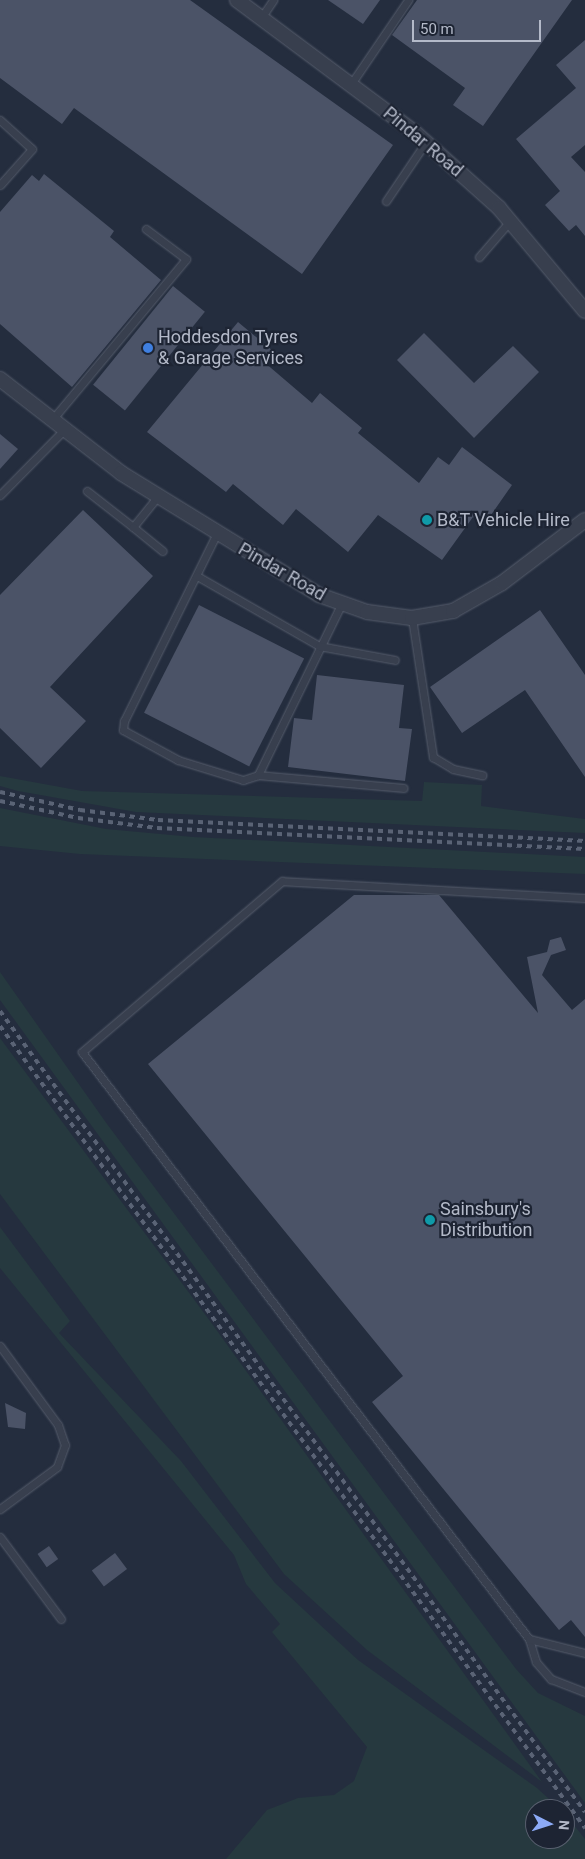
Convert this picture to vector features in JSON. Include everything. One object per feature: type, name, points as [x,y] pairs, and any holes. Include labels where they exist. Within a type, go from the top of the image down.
[{"type":"street","name":"Pindar Road","points":[[237,0],[426,142],[510,221],[585,311]]},
{"type":"street","name":"Pindar Road","points":[[0,378],[63,431],[158,496],[217,533],[342,605],[412,618],[437,616],[468,604],[553,548],[585,520]]},
{"type":"lane","points":[[261,18],[273,0]]},
{"type":"lane","points":[[351,84],[408,0]]},
{"type":"lane","points":[[0,120],[32,148],[0,185]]},
{"type":"lane","points":[[386,200],[426,142]]},
{"type":"lane","points":[[479,258],[510,221]]},
{"type":"lane","points":[[51,421],[186,259],[146,228]]},
{"type":"lane","points":[[0,495],[63,431]]},
{"type":"lane","points":[[87,491],[164,551]]},
{"type":"lane","points":[[132,527],[158,496]]},
{"type":"lane","points":[[217,533],[124,721],[123,730],[178,760],[243,780],[258,775],[403,788]]},
{"type":"lane","points":[[197,576],[319,646],[395,660]]},
{"type":"lane","points":[[258,775],[319,646],[342,605]]},
{"type":"lane","points":[[412,618],[433,757],[453,769],[482,775]]},
{"type":"lane","points":[[585,898],[282,881],[82,1052],[530,1639],[536,1662],[551,1679],[585,1692]]},
{"type":"lane","points":[[0,1346],[58,1425],[65,1445],[57,1467],[0,1509]]},
{"type":"lane","points":[[0,1537],[60,1619]]},
{"type":"lane","points":[[530,1639],[585,1653]]},
{"type":"shaded area","points":[[0,776],[82,791],[422,801],[424,782],[482,785],[481,806],[585,819],[585,833],[136,812],[18,791],[0,786]]},
{"type":"shaded area","points":[[0,808],[106,829],[193,837],[585,857],[585,874],[80,854],[0,846]]},
{"type":"shaded area","points":[[0,972],[107,1124],[516,1669],[538,1693],[585,1716],[585,1803],[0,1000]]},
{"type":"shaded area","points":[[0,1038],[210,1321],[542,1782],[367,1650],[284,1574],[0,1194]]},
{"type":"shaded area","points":[[0,1227],[70,1321],[59,1333],[181,1461],[275,1583],[358,1660],[537,1788],[549,1799],[525,1799],[525,1849],[575,1849],[575,1826],[585,1839],[585,1859],[226,1859],[267,1810],[298,1798],[334,1795],[354,1781],[367,1747],[272,1632],[280,1624],[246,1584],[234,1555],[0,1268]]},
{"type":"building","points":[[0,0],[190,0],[393,145],[302,274],[74,108],[62,124],[0,78]]},
{"type":"building","points":[[328,0],[380,0],[363,24]]},
{"type":"building","points":[[417,0],[572,0],[483,126],[453,105],[465,88],[392,35]]},
{"type":"building","points":[[585,40],[585,145],[571,157],[585,172],[585,236],[576,225],[569,231],[545,205],[560,191],[516,139],[576,88],[556,65]]},
{"type":"building","points":[[44,174],[114,231],[110,237],[161,280],[72,387],[0,324],[0,212],[32,175],[39,181]]},
{"type":"building","name":"Hoddesdon Tyres & Garage Services","points":[[173,286],[205,312],[125,410],[93,385]]},
{"type":"building","points":[[238,322],[273,351],[264,362],[312,403],[320,393],[362,428],[358,433],[419,483],[438,457],[449,465],[462,447],[512,485],[484,525],[473,517],[442,560],[378,515],[348,552],[296,509],[283,525],[233,484],[226,492],[147,432]]},
{"type":"building","points":[[424,333],[474,383],[513,346],[539,372],[474,438],[397,360]]},
{"type":"building","points":[[0,434],[18,449],[0,469]]},
{"type":"building","points":[[83,510],[153,576],[50,687],[86,721],[41,768],[0,728],[0,595]]},
{"type":"building","points":[[199,605],[304,659],[249,766],[144,713]]},
{"type":"building","points":[[540,610],[585,675],[585,777],[525,690],[462,733],[430,687]]},
{"type":"building","points":[[317,675],[404,685],[399,728],[412,729],[405,781],[288,767],[294,718],[312,720]]},
{"type":"building","name":"Sainsbury's Distribution","points":[[354,895],[439,895],[538,1013],[527,957],[547,952],[550,940],[561,937],[566,950],[551,955],[542,975],[572,1010],[585,999],[585,1637],[571,1620],[559,1630],[372,1402],[403,1376],[148,1064]]},
{"type":"building","points":[[5,1403],[26,1413],[25,1429],[8,1427]]},
{"type":"building","points":[[49,1546],[58,1559],[47,1567],[38,1554]]},
{"type":"building","points":[[115,1553],[127,1569],[104,1586],[92,1570]]},
{"type":"railway","points":[[0,792],[80,810],[158,820],[585,841]]},
{"type":"railway","points":[[0,801],[78,818],[157,828],[585,849]]},
{"type":"railway","points":[[0,1011],[585,1812]]},
{"type":"railway","points":[[0,1026],[585,1828]]},
{"type":"place","name":"Hoddesdon Tyres & Garage Services","points":[[148,348]]},
{"type":"place","name":"B&T Vehicle Hire","points":[[427,520]]},
{"type":"place","name":"Sainsbury's Distribution","points":[[430,1220]]}]
